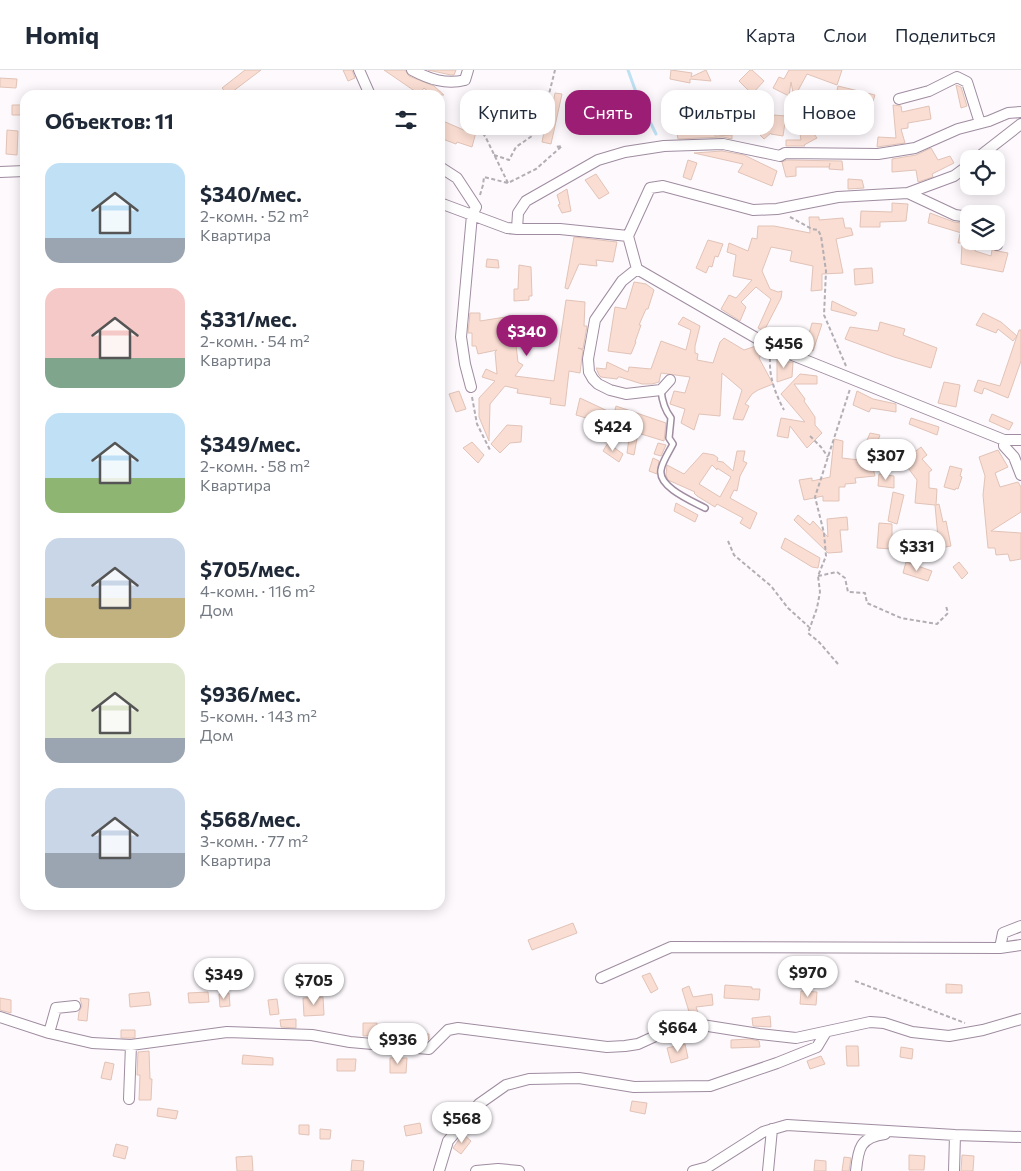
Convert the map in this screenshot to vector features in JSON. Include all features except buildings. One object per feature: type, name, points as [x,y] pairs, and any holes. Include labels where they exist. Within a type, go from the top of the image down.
[{"type":"street","points":[[359,70],[368,90]]},
{"type":"street","points":[[412,70],[429,78],[451,82],[465,80],[468,70]]},
{"type":"street","points":[[899,99],[929,91],[957,77],[964,79],[967,82],[980,123]]},
{"type":"street","points":[[517,229],[518,213],[526,201],[598,160],[625,152],[664,146],[723,144],[780,156],[785,153],[878,154],[915,148],[958,129],[1008,113],[1021,112]]},
{"type":"street","points":[[988,150],[1021,124]]},
{"type":"street","points":[[445,170],[457,178],[474,211],[461,337],[464,364],[471,388]]},
{"type":"street","points":[[0,172],[20,171]]},
{"type":"street","points":[[960,172],[954,176],[908,193],[838,197],[777,209],[753,210],[663,186],[650,188],[628,236],[637,269],[770,346],[1004,440],[1021,440]]},
{"type":"street","points":[[908,193],[960,216]]},
{"type":"street","points":[[445,204],[474,211],[494,224],[517,229],[560,228],[628,236]]},
{"type":"street","points":[[637,269],[622,282],[595,320],[588,359],[589,372],[598,384],[610,390],[626,394],[661,390],[670,380]]},
{"type":"street","points":[[1004,440],[1004,446],[1014,458],[1021,475]]},
{"type":"street","points":[[1000,948],[1003,933],[1021,926]]},
{"type":"street","points":[[601,978],[671,947],[1000,948],[1021,945]]},
{"type":"street","points":[[49,1033],[56,1008],[75,1006]]},
{"type":"street","points":[[0,1017],[49,1033],[92,1043],[131,1045],[227,1032],[312,1035],[350,1042],[428,1049],[448,1030],[458,1028],[607,1047],[638,1044],[673,1028],[688,1025],[702,1025],[796,1038],[870,1022],[884,1023],[912,1032],[949,1036],[983,1030],[1021,1019]]},
{"type":"street","points":[[439,1171],[448,1141],[479,1104],[506,1085],[529,1079],[579,1078],[634,1087],[710,1086],[817,1047],[826,1032]]},
{"type":"street","points":[[129,1099],[131,1045]]},
{"type":"street","points":[[693,1171],[704,1169],[764,1132],[787,1125],[1021,1137]]},
{"type":"street","points":[[768,1171],[772,1129]]},
{"type":"street","points":[[856,1171],[860,1147],[866,1140],[878,1135],[902,1131]]},
{"type":"street","points":[[954,1171],[955,1135]]},
{"type":"street","points":[[476,1171],[498,1169],[519,1171]]},
{"type":"lane","points":[[661,390],[665,411],[671,418],[669,438],[673,444],[660,471],[663,481],[668,487],[705,508]]},
{"type":"path","points":[[494,155],[509,160],[516,147],[532,136],[543,118],[555,70]]},
{"type":"path","points":[[484,135],[508,183]]},
{"type":"path","points":[[474,211],[484,177],[508,183],[536,169],[562,146],[555,147]]},
{"type":"path","points":[[777,209],[818,230],[821,236],[826,271],[824,315],[853,380],[815,497],[824,533],[826,556],[818,576],[820,592],[817,608],[808,633],[819,642],[838,664]]},
{"type":"path","points":[[770,346],[772,383],[784,410]]},
{"type":"path","points":[[471,388],[477,424],[490,450]]},
{"type":"path","points":[[810,436],[821,446],[828,457]]},
{"type":"path","points":[[728,541],[734,555],[771,586],[788,608],[809,627]]},
{"type":"path","points":[[818,576],[837,572],[845,578],[848,592],[865,593],[867,603],[901,618],[937,624],[948,613],[946,606]]},
{"type":"path","points":[[855,981],[965,1023]]},
{"type":"waterway","points":[[628,70],[637,95],[656,134]]}]
